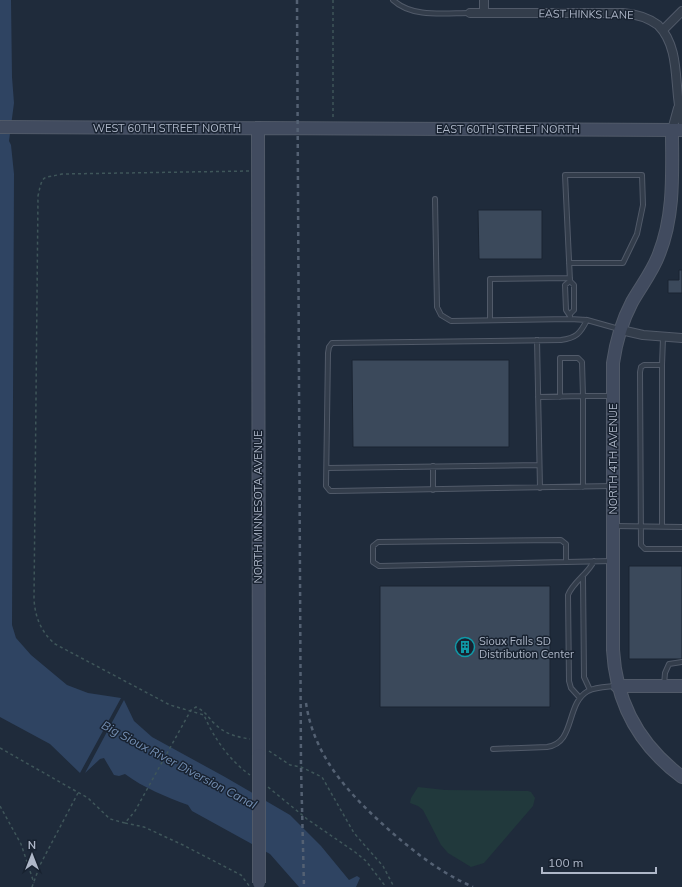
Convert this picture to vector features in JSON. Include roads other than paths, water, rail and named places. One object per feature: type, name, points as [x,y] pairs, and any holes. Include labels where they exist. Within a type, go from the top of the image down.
[{"type":"main road","name":"WEST 60TH STREET NORTH","points":[[0,127],[333,128]]},
{"type":"main road","name":"NORTH MINNESOTA AVENUE","points":[[256,886],[260,741],[258,128]]},
{"type":"main road","name":"EAST 60TH STREET NORTH","points":[[333,128],[677,130]]},
{"type":"main road","name":"NORTH 4TH AVENUE","points":[[677,130],[668,228],[659,255],[632,303],[616,344],[613,363],[613,650],[617,686],[629,715],[644,740],[663,761],[682,777]]},
{"type":"main road","points":[[617,686],[682,686]]},
{"type":"street","points":[[484,0],[484,13]]},
{"type":"street","points":[[663,30],[682,11]]},
{"type":"street","name":"EAST HINKS LANE","points":[[470,13],[634,14],[653,21],[673,42],[680,62],[677,130]]},
{"type":"street","name":"EAST HINKS LANE","points":[[678,107],[682,121]]},
{"type":"street","points":[[621,330],[663,338],[682,338]]},
{"type":"lane","points":[[393,0],[410,10],[427,13],[470,13]]},
{"type":"lane","points":[[569,263],[623,263],[637,234],[643,206],[642,175],[565,175],[569,263],[570,279],[574,285],[574,310],[570,316]]},
{"type":"lane","points":[[435,199],[437,307],[441,316],[451,321],[570,316],[621,330]]},
{"type":"lane","points":[[490,320],[490,279],[570,279]]},
{"type":"lane","points":[[570,279],[566,285],[566,310],[570,316]]},
{"type":"lane","points":[[587,320],[580,333],[574,338],[537,340],[332,343],[328,353],[326,486],[330,491],[613,486]]},
{"type":"lane","points":[[662,526],[663,338]]},
{"type":"lane","points":[[537,340],[540,488]]},
{"type":"lane","points":[[560,397],[560,358],[578,358],[581,360],[583,396],[582,487]]},
{"type":"lane","points":[[662,365],[640,367],[642,545],[644,549],[682,549]]},
{"type":"lane","points":[[538,397],[613,396]]},
{"type":"lane","points":[[326,468],[539,465]]},
{"type":"lane","points":[[433,466],[433,490]]},
{"type":"lane","points":[[613,526],[682,527]]},
{"type":"lane","points":[[566,562],[566,544],[561,540],[378,542],[373,546],[373,562],[379,566],[613,561]]},
{"type":"lane","points":[[580,698],[571,688],[569,681],[568,596],[571,589],[583,577],[594,561]]},
{"type":"lane","points":[[583,577],[584,677],[590,690]]},
{"type":"lane","points":[[664,686],[665,673],[669,664],[682,662]]},
{"type":"lane","points":[[493,749],[547,747],[555,745],[565,737],[580,698],[590,690],[617,686]]},
{"type":"water","points":[[0,0],[11,0],[12,77],[14,103],[9,141],[11,145],[14,174],[12,625],[16,638],[31,655],[67,685],[88,693],[121,698],[80,773],[50,744],[0,717]]},
{"type":"water","name":"Big Sioux River Diversion Canal","points":[[124,700],[134,721],[152,737],[290,815],[321,846],[349,880],[357,876],[360,878],[356,887],[299,887],[270,854],[192,811],[188,805],[155,792],[125,774],[119,776],[114,775],[104,758],[100,759],[85,773]]},
{"type":"railway","points":[[297,0],[301,767],[304,887]]},
{"type":"railway","points":[[306,703],[310,722],[317,741],[335,773],[347,788],[374,816],[418,854],[439,869],[473,887]]},
{"type":"place","name":"Sioux Falls SD Distribution Center","points":[[465,647]]}]
